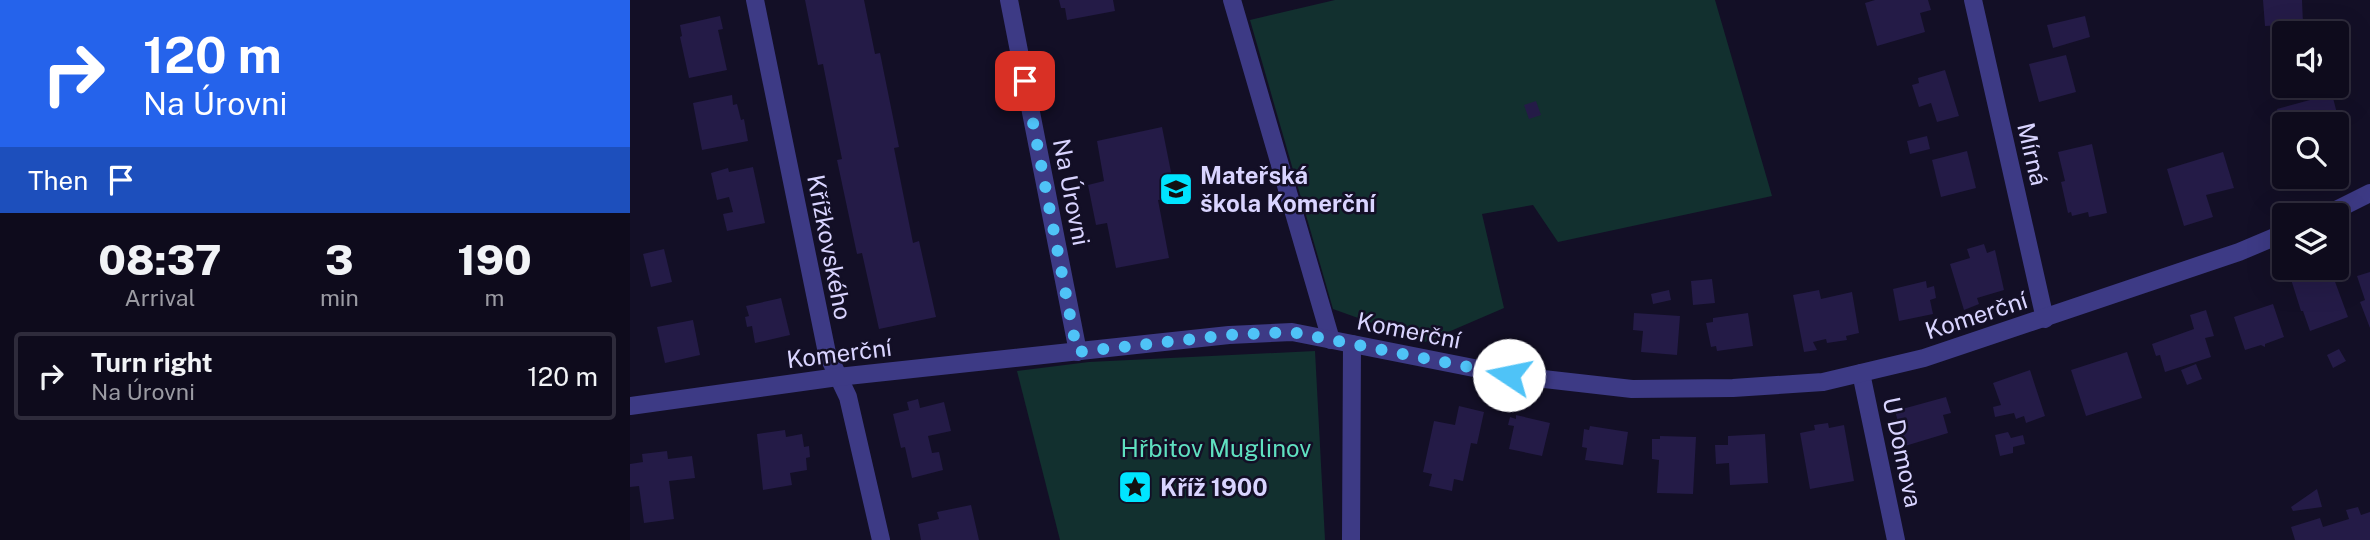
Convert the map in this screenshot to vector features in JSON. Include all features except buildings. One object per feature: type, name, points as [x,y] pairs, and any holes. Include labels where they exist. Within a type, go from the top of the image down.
[{"type":"street","name":"Křížkovského","points":[[755,0],[827,353],[848,397],[881,540]]},
{"type":"street","name":"Na Úrovni","points":[[1009,0],[1077,352]]},
{"type":"street","points":[[1232,0],[1331,340]]},
{"type":"street","name":"Mírná","points":[[1973,0],[2045,319]]},
{"type":"street","points":[[2349,204],[2370,193]]},
{"type":"street","name":"Komerční","points":[[630,406],[838,377],[1229,335],[1292,332],[1509,375],[1632,389],[1734,388],[1823,382],[1924,358],[2045,319],[2272,238]]},
{"type":"street","points":[[1350,540],[1352,344]]},
{"type":"street","name":"U Domova","points":[[1861,373],[1896,540]]},
{"type":"green space","points":[[1335,0],[1715,0],[1772,196],[1558,242],[1533,205],[1482,214],[1504,308],[1425,342],[1333,309],[1250,20]]},
{"type":"green space","name":"Hřbitov Muglinov","points":[[1315,351],[1325,540],[1060,540],[1017,371],[1089,362]]},
{"type":"place","name":"Mateřská škola Komerční","points":[[1176,189]]},
{"type":"place","name":"Kříž 1900","points":[[1135,487]]},
{"type":"route","points":[[1025,81],[1077,352],[1229,335],[1292,332],[1509,375]]}]
